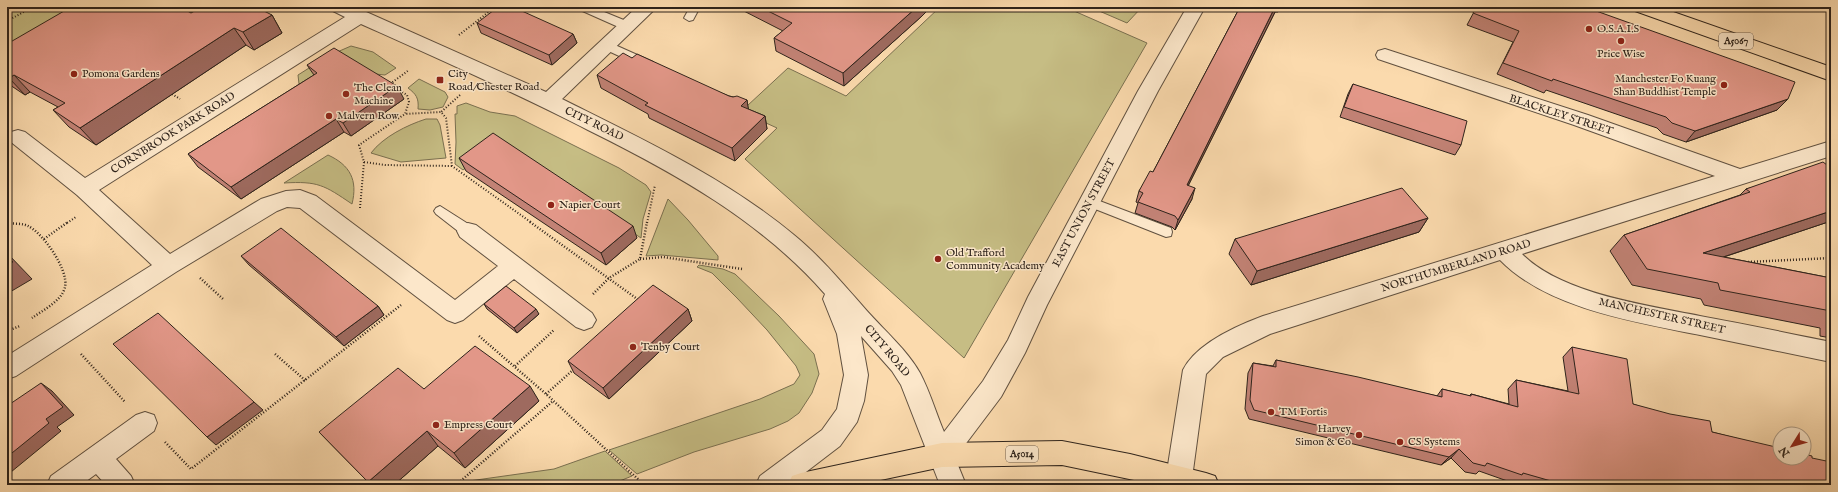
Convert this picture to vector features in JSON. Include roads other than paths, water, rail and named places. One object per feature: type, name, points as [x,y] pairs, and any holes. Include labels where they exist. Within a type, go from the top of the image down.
[{"type":"main road","name":"A5067","points":[[1641,7],[1831,74]]},
{"type":"main road","name":"A5014","points":[[801,485],[942,455],[1062,453],[1206,485]]},
{"type":"street","name":"CITY ROAD","points":[[340,7],[548,101],[653,153],[687,172],[754,216],[786,241],[825,279],[900,364],[911,380],[953,485]]},
{"type":"street","points":[[548,101],[648,7]]},
{"type":"street","name":"EAST UNION STREET","points":[[942,455],[992,389],[1017,346],[1036,304],[1089,202],[1148,91],[1196,7]]},
{"type":"street","name":"CORNBROOK PARK ROAD","points":[[84,189],[360,16]]},
{"type":"street","name":"BLACKLEY STREET","points":[[1384,56],[1581,120],[1737,176]]},
{"type":"street","points":[[18,137],[84,189],[168,266]]},
{"type":"street","name":"NORTHUMBERLAND ROAD","points":[[1179,478],[1195,370],[1215,350],[1263,326],[1505,251],[1737,176],[1831,148]]},
{"type":"street","points":[[7,369],[168,266],[269,205],[286,200],[300,198],[308,202],[455,313],[517,261]]},
{"type":"street","points":[[468,231],[517,261],[579,317]]},
{"type":"street","name":"MANCHESTER STREET","points":[[1505,251],[1521,267],[1541,279],[1563,290],[1620,309],[1831,352]]},
{"type":"street","name":"CITY ROAD","points":[[769,485],[831,438],[848,414],[852,401],[856,375],[849,334],[825,279]]},
{"type":"street","points":[[60,485],[145,423]]},
{"type":"street","points":[[98,457],[122,485]]},
{"type":"lane","points":[[582,7],[627,26]]},
{"type":"lane","points":[[689,18],[695,7]]},
{"type":"lane","points":[[606,45],[660,70]]},
{"type":"lane","points":[[1089,202],[1166,232]]},
{"type":"lane","points":[[440,211],[468,231]]},
{"type":"place","name":"O.S.A.I.S","points":[[1589,29]]},
{"type":"place","name":"Price Wise","points":[[1621,41]]},
{"type":"place","name":"Pomona Gardens","points":[[74,74]]},
{"type":"place","name":"City Road/Chester Road","points":[[440,80]]},
{"type":"place","name":"Manchester Fo Kuang Shan Buddhist Temple","points":[[1724,85]]},
{"type":"place","name":"The Clean Machine","points":[[346,94]]},
{"type":"place","name":"Malvern Row","points":[[329,116]]},
{"type":"place","name":"Napier Court","points":[[551,205]]},
{"type":"place","name":"Old Trafford Community Academy","points":[[938,259]]},
{"type":"place","name":"Tenby Court","points":[[633,347]]},
{"type":"place","name":"TM Fortis","points":[[1271,412]]},
{"type":"place","name":"Empress Court","points":[[436,425]]},
{"type":"place","name":"Harvey Simon & Co","points":[[1359,435]]},
{"type":"place","name":"CS Systems","points":[[1400,442]]}]
